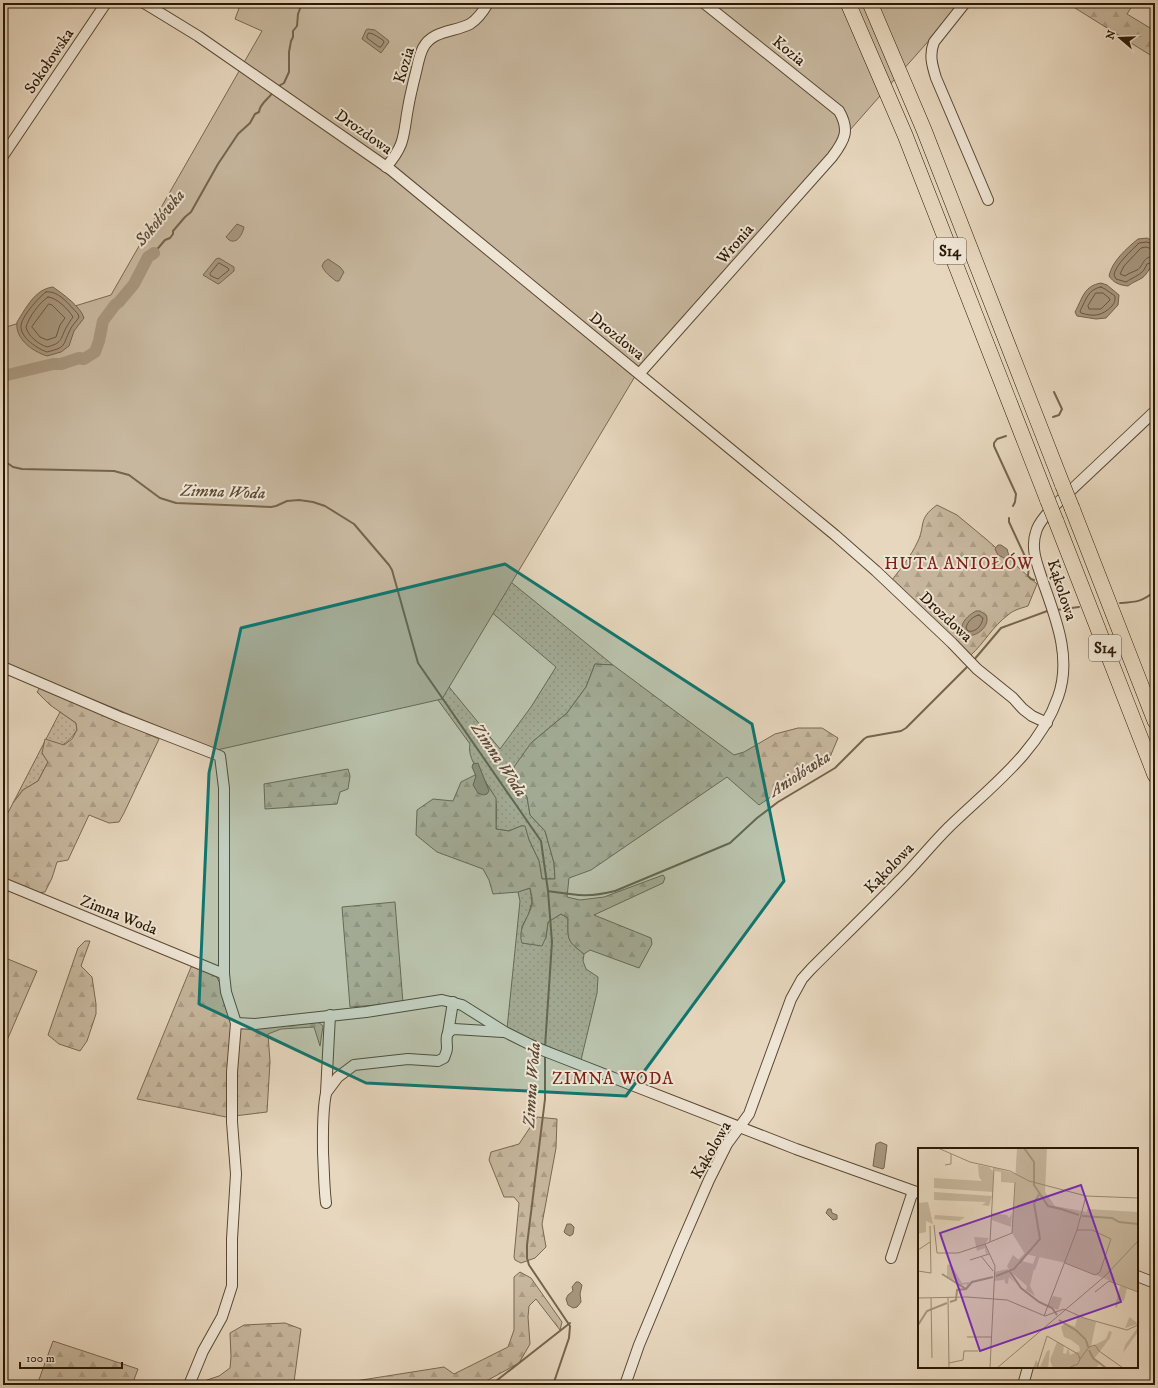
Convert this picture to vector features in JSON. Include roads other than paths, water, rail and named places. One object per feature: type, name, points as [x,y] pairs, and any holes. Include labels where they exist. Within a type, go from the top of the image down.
[{"type":"highway","name":"S14","points":[[848,3],[905,135],[1155,775]]},
{"type":"highway","name":"S14","points":[[870,3],[924,130],[1155,721]]},
{"type":"street","name":"Sokołowska","points":[[3,156],[106,3]]},
{"type":"street","name":"Drozdowa","points":[[144,3],[198,36],[386,167],[640,373],[857,554],[971,663],[1013,698],[1023,709],[1032,716],[1046,723]]},
{"type":"street","name":"Kozia","points":[[386,167],[398,151],[404,136],[410,97],[420,56],[425,45],[428,41],[438,35],[472,23],[480,15],[488,3]]},
{"type":"street","name":"Kozia","points":[[704,3],[839,111],[844,120],[846,129]]},
{"type":"street","points":[[965,3],[934,42],[931,49],[931,61],[936,78],[988,200]]},
{"type":"street","name":"Wronia","points":[[640,373],[832,157],[840,146],[846,129]]},
{"type":"street","name":"Kąkolowa","points":[[625,1385],[642,1337],[709,1180],[728,1144],[750,1110],[791,999],[802,979],[899,881],[947,828],[1012,768],[1046,723],[1059,695],[1064,659],[1062,641],[1057,621],[1036,560],[1034,546],[1035,533],[1039,524],[1050,510],[1155,411]]},
{"type":"street","points":[[3,667],[122,718],[220,756],[224,788],[224,974],[226,992],[236,1023],[232,1072],[232,1122],[236,1174],[232,1239],[232,1286],[222,1317],[203,1351],[189,1385]]},
{"type":"street","name":"Zimna Woda","points":[[3,883],[224,974]]},
{"type":"street","points":[[236,1023],[255,1024],[366,1012],[430,1001],[442,1000],[453,1002],[473,1012],[507,1033],[537,1048],[741,1126],[796,1149],[916,1192],[891,1258]]},
{"type":"street","points":[[326,1093],[338,1077],[354,1065],[408,1059],[438,1061],[444,1058],[447,1048],[446,1039],[453,1002]]},
{"type":"street","points":[[326,1203],[324,1188],[323,1130],[330,1015]]},
{"type":"street","points":[[448,1033],[450,1030],[454,1029],[507,1033]]},
{"type":"street","points":[[1138,1276],[1155,1283]]},
{"type":"street","points":[[1023,1385],[1028,1368]]},
{"type":"water","points":[[366,30],[375,30],[388,40],[389,42],[381,53],[362,39]]},
{"type":"water","points":[[237,224],[244,227],[240,237],[235,241],[229,240],[226,237]]},
{"type":"water","points":[[1147,238],[1155,242],[1155,264],[1142,278],[1128,286],[1115,282],[1109,276],[1113,265],[1138,239]]},
{"type":"water","points":[[219,258],[234,267],[234,271],[218,284],[203,275],[216,259]]},
{"type":"water","points":[[328,259],[340,267],[344,272],[339,281],[336,281],[328,274],[322,266]]},
{"type":"water","points":[[1101,283],[1107,285],[1119,295],[1118,305],[1106,318],[1096,319],[1077,316],[1075,312],[1087,290],[1095,284]]},
{"type":"water","points":[[53,287],[76,305],[84,318],[74,331],[69,346],[61,352],[47,356],[30,348],[26,344],[19,334],[17,322],[36,295],[41,291]]},
{"type":"water","points":[[998,545],[1001,545],[1007,549],[1009,556],[1006,559],[998,555],[995,549]]},
{"type":"water","points":[[976,611],[980,611],[986,615],[987,623],[978,633],[974,635],[966,635],[963,632],[962,625],[966,618]]},
{"type":"water","points":[[478,763],[489,791],[487,794],[483,795],[478,793],[473,785],[476,776],[472,767],[473,764]]},
{"type":"water","points":[[880,1142],[887,1145],[883,1169],[873,1166],[876,1144]]},
{"type":"water","points":[[828,1209],[831,1209],[832,1213],[837,1215],[837,1219],[833,1220],[826,1213]]},
{"type":"water","points":[[567,1224],[571,1224],[574,1227],[573,1234],[570,1236],[564,1232]]},
{"type":"water","points":[[576,1282],[579,1282],[582,1285],[580,1294],[581,1302],[577,1307],[573,1308],[568,1305],[566,1299],[573,1291],[572,1287]]},
{"type":"waterway","name":"Sokołówka","points":[[277,87],[284,83],[289,72],[289,52],[291,41],[293,31],[297,26],[298,14],[302,3]]},
{"type":"waterway","name":"Sokołówka","points":[[154,253],[165,240],[170,238],[173,231],[191,212],[218,164],[238,134],[250,123],[255,114],[259,112],[263,104],[273,92]]},
{"type":"waterway","name":"Sokołówka","points":[[3,376],[53,364],[61,364],[79,358],[84,359],[95,352],[103,321],[134,284],[148,257],[154,253]]},
{"type":"waterway","points":[[1053,417],[1059,415],[1062,409],[1054,392]]},
{"type":"waterway","points":[[1006,436],[997,439],[994,446],[1016,494],[1013,506]]},
{"type":"waterway","name":"Zimna Woda","points":[[3,460],[13,467],[22,469],[114,471],[129,475],[160,498],[176,503],[271,507],[287,501],[299,500],[313,502],[325,506],[354,524],[392,570],[418,663],[541,841],[548,891],[552,942],[545,1047]]},
{"type":"waterway","points":[[1009,518],[1009,522],[1029,565],[1028,576],[1034,580]]},
{"type":"waterway","name":"Aniołówka","points":[[1120,603],[1139,601],[1155,591]]},
{"type":"waterway","name":"Aniołówka","points":[[1056,610],[1079,607]]},
{"type":"waterway","name":"Aniołówka","points":[[973,661],[1001,628],[1050,610]]},
{"type":"waterway","name":"Aniołówka","points":[[548,891],[574,895],[597,895],[615,891],[730,843],[757,818],[778,802],[835,768],[867,737],[901,731],[906,728],[968,666]]},
{"type":"waterway","name":"Zimna Woda","points":[[545,1056],[545,1099],[527,1245],[527,1258],[529,1265],[570,1326],[569,1338],[553,1385]]},
{"type":"waterway","points":[[491,1385],[570,1323]]},
{"type":"district","name":"HUTA ANIOŁÓW","points":[[959,564]]},
{"type":"district","name":"ZIMNA WODA","points":[[613,1079]]}]
